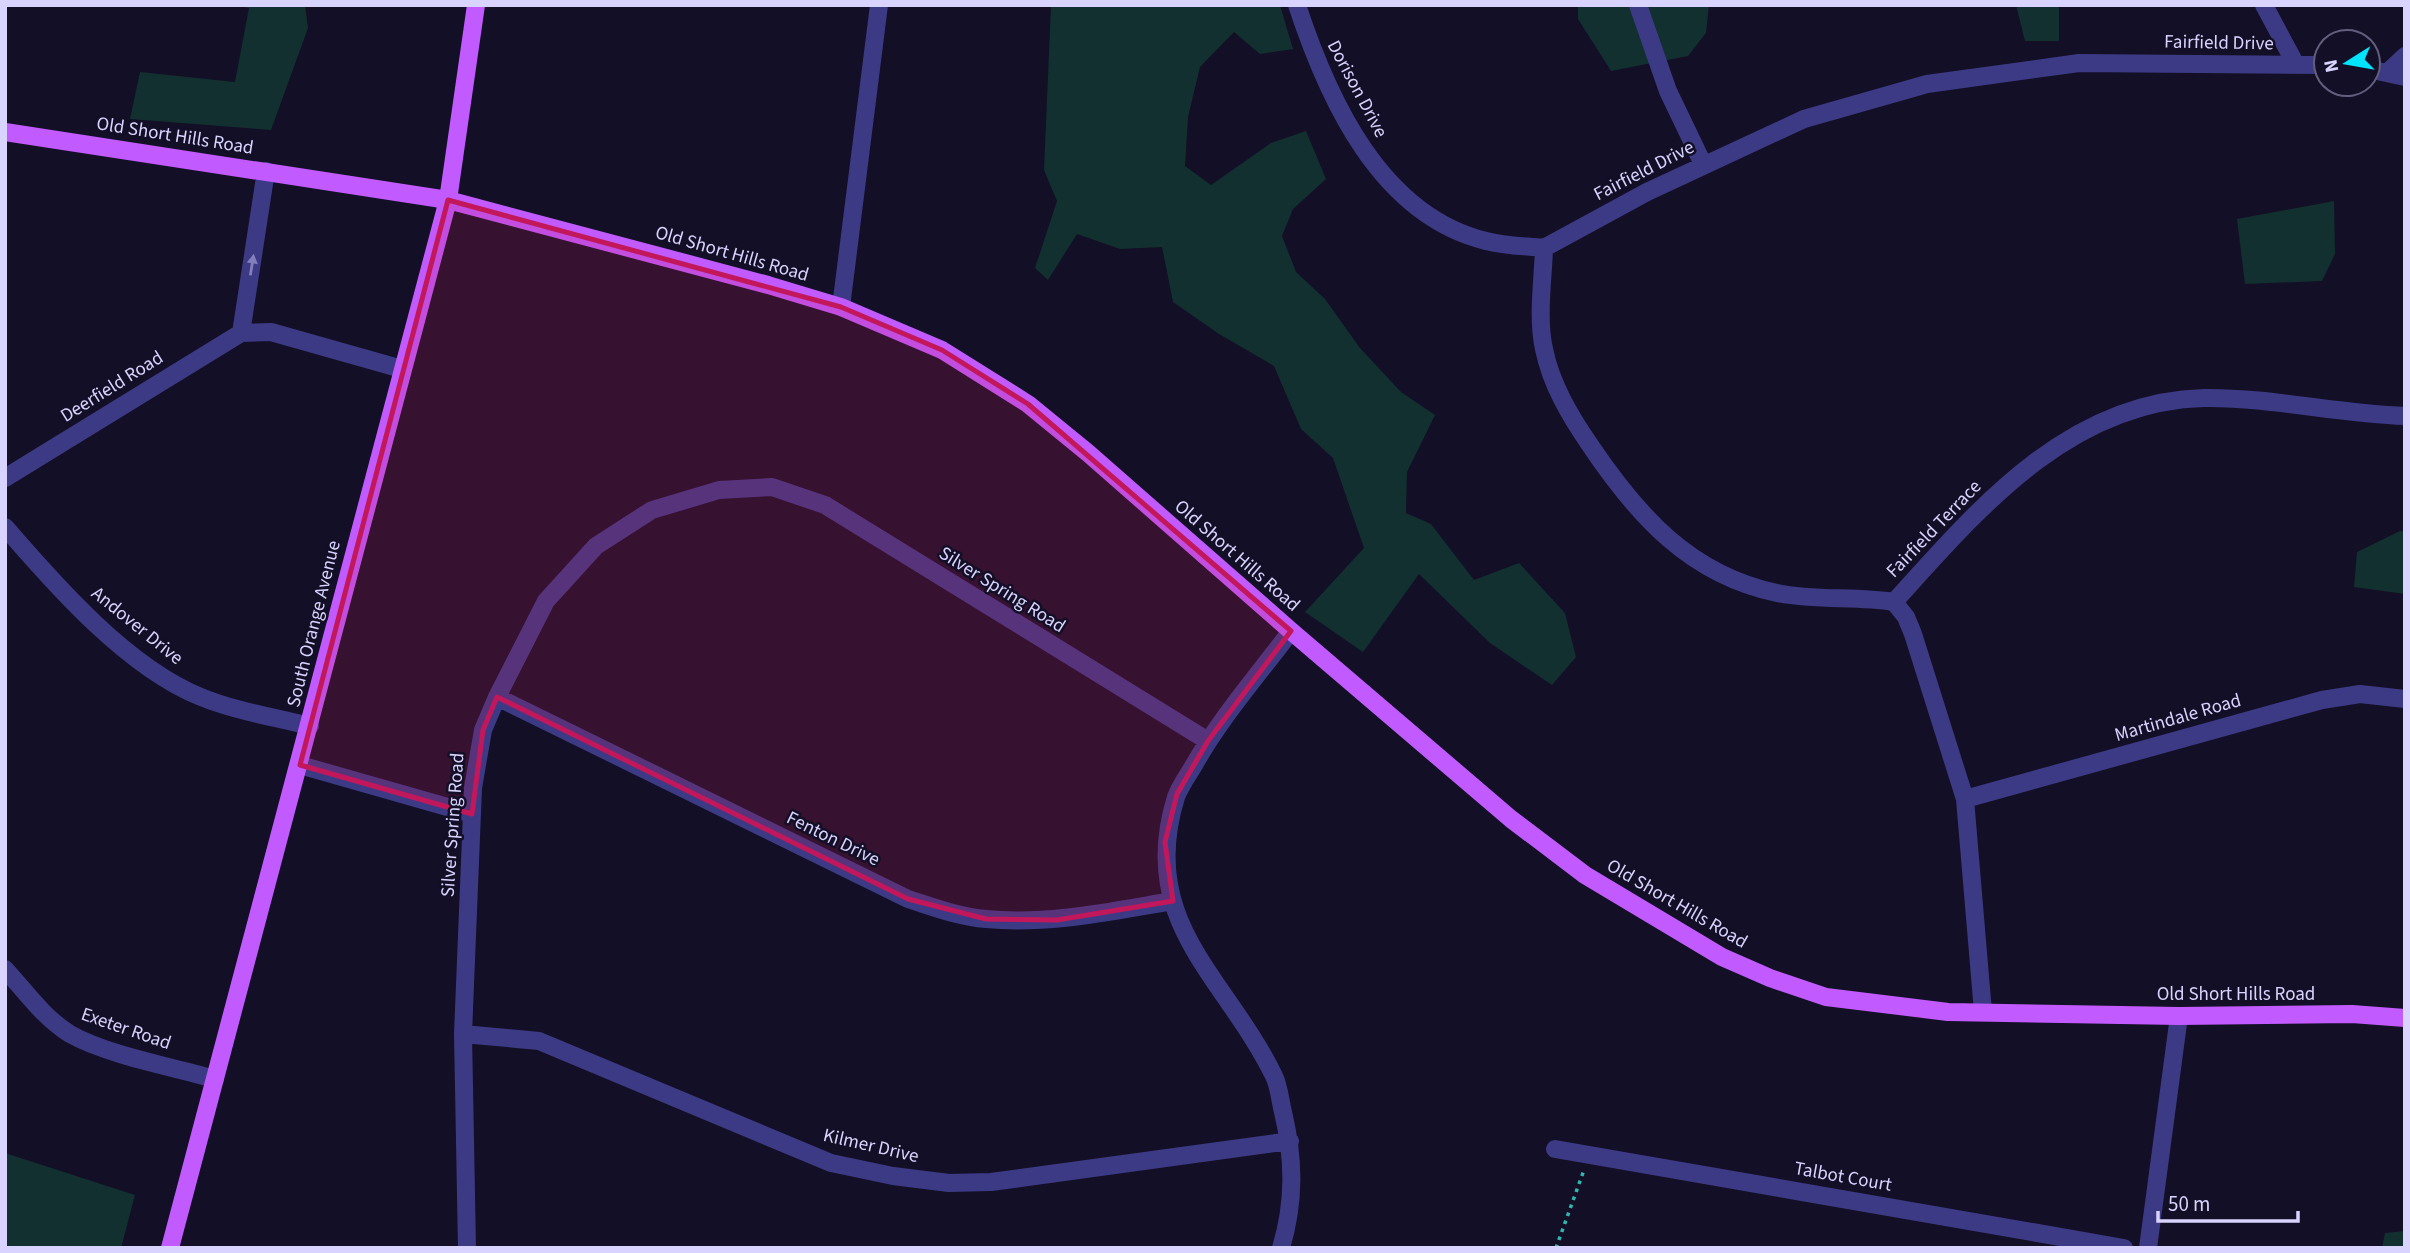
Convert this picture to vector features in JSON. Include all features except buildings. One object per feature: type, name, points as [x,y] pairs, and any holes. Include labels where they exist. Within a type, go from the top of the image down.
[{"type":"main road","name":"South Orange Avenue","points":[[170,1248],[448,200],[476,5]]},
{"type":"main road","name":"Old Short Hills Road","points":[[5,132],[448,200],[682,260],[841,307],[942,350],[1028,404],[1511,818],[1585,876],[1723,957],[1770,978],[1826,997],[1948,1012],[2179,1016],[2352,1014],[2405,1018]]},
{"type":"street","points":[[841,307],[879,5]]},
{"type":"street","name":"Dorison Drive","points":[[1297,5],[1324,77],[1355,138],[1385,176],[1418,207],[1443,225],[1487,242],[1544,248]]},
{"type":"street","points":[[1638,5],[1668,90],[1703,164]]},
{"type":"street","points":[[2264,5],[2296,65]]},
{"type":"street","points":[[2397,74],[2405,56]]},
{"type":"street","name":"Fairfield Drive","points":[[1544,248],[1703,164],[1804,119],[1959,77],[2079,63],[2312,65]]},
{"type":"street","points":[[266,171],[241,333],[271,332],[402,369]]},
{"type":"street","points":[[1544,248],[1541,309],[1544,348],[1554,383],[1578,426],[1644,517],[1699,562],[1767,590],[1894,602]]},
{"type":"street","name":"Deerfield Road","points":[[5,478],[241,333]]},
{"type":"street","name":"Fairfield Terrace","points":[[1983,1012],[1965,799],[1913,634],[1906,617],[1894,602],[1999,492],[2035,461],[2085,428],[2118,415],[2163,401],[2204,398],[2405,416]]},
{"type":"street","name":"Silver Spring Road","points":[[467,1248],[463,1034],[472,814],[482,730],[546,601],[596,546],[652,510],[719,490],[772,487],[825,505],[1208,741]]},
{"type":"street","name":"Andover Drive","points":[[5,527],[48,578],[106,632],[163,677],[201,697],[310,726]]},
{"type":"street","points":[[1281,1248],[1289,1219],[1292,1185],[1290,1141],[1275,1077],[1189,944],[1174,901],[1165,842],[1177,794],[1208,741],[1291,631]]},
{"type":"street","name":"Martindale Road","points":[[1965,799],[2322,699],[2360,694],[2405,699]]},
{"type":"street","name":"Fenton Drive","points":[[497,697],[908,899],[949,912],[986,919],[1057,920],[1174,901]]},
{"type":"street","points":[[299,765],[472,814]]},
{"type":"street","name":"Exeter Road","points":[[5,969],[47,1016],[70,1034],[90,1043],[215,1079]]},
{"type":"street","points":[[2148,1248],[2179,1016]]},
{"type":"street","name":"Kilmer Drive","points":[[463,1034],[539,1041],[831,1163],[893,1176],[949,1183],[991,1182],[1290,1141]]},
{"type":"street","name":"Talbot Court","points":[[1555,1149],[2124,1248]]},
{"type":"path","points":[[1556,1248],[1589,1155]]},
{"type":"highlighted area","points":[[448,200],[841,307],[942,350],[1028,404],[1088,453],[1291,631],[1208,741],[1177,794],[1165,842],[1173,901],[1057,920],[986,919],[908,899],[497,697],[483,730],[472,814],[300,765]]},
{"type":"green space","points":[[234,5],[305,5],[308,28],[271,130],[130,119],[140,72],[235,82],[249,8]]},
{"type":"green space","points":[[1051,5],[1280,5],[1293,49],[1260,54],[1234,32],[1200,67],[1188,117],[1185,166],[1211,185],[1271,143],[1306,131],[1326,179],[1293,209],[1282,236],[1296,272],[1325,299],[1360,348],[1401,392],[1435,415],[1407,472],[1406,513],[1431,524],[1474,580],[1519,563],[1565,613],[1576,657],[1552,685],[1490,643],[1419,574],[1363,652],[1305,612],[1364,548],[1333,458],[1301,429],[1274,366],[1219,334],[1173,302],[1162,247],[1120,249],[1077,234],[1048,280],[1035,268],[1057,201],[1044,170]]},
{"type":"green space","points":[[1578,5],[1709,5],[1706,33],[1688,56],[1611,71],[1578,19]]},
{"type":"green space","points":[[2016,5],[2059,5],[2059,41],[2025,41]]},
{"type":"green space","points":[[2334,201],[2335,254],[2322,281],[2245,284],[2237,219]]},
{"type":"green space","points":[[2405,531],[2405,594],[2354,587],[2357,552]]},
{"type":"green space","points":[[5,1153],[135,1195],[121,1248],[5,1248]]},
{"type":"green space","points":[[2405,1231],[2405,1248],[2382,1248],[2385,1233]]}]
